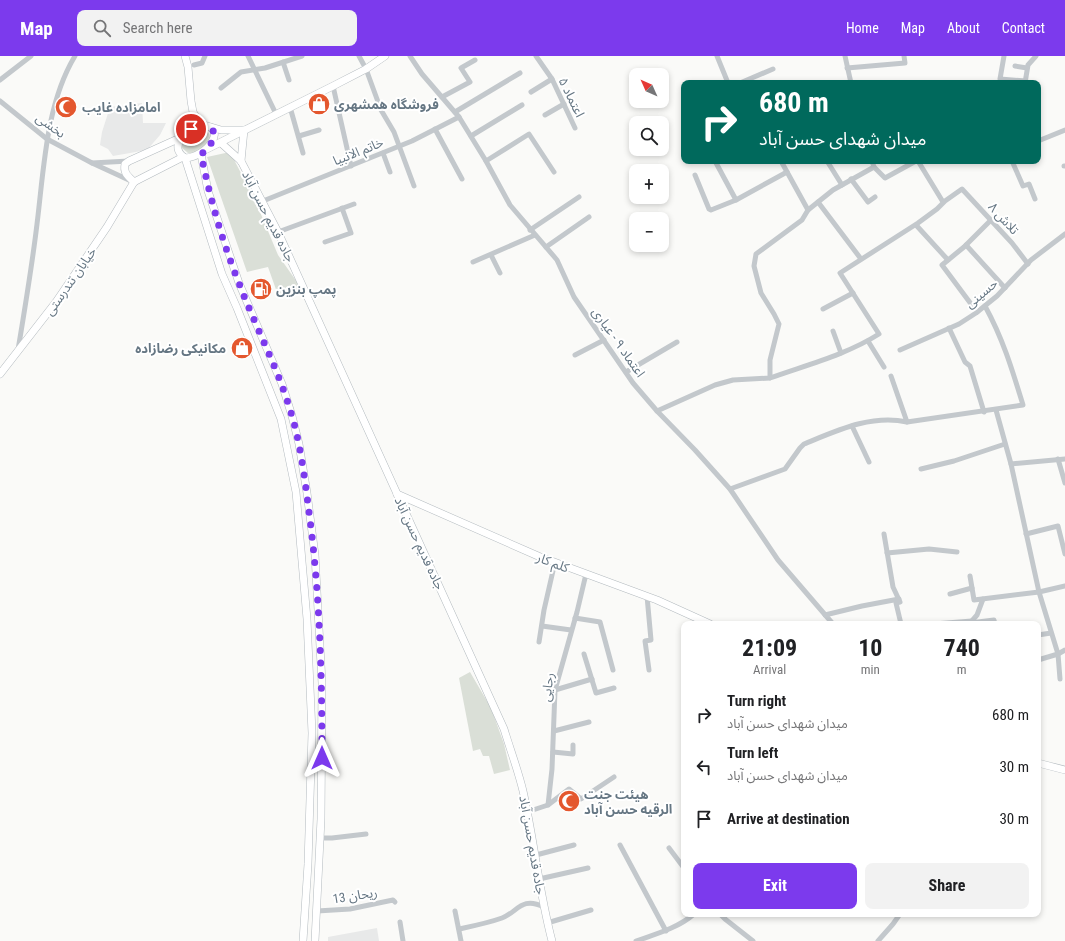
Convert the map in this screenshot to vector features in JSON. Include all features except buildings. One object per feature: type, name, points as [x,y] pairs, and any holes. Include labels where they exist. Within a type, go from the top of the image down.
[{"type":"street","points":[[0,80],[31,56]]},
{"type":"street","points":[[18,352],[30,274],[47,139],[60,87],[75,56]]},
{"type":"street","points":[[185,56],[188,66],[193,112],[201,125]]},
{"type":"street","points":[[194,65],[202,63],[205,56]]},
{"type":"street","points":[[248,56],[276,114]]},
{"type":"street","points":[[221,88],[241,72],[255,70],[302,56]]},
{"type":"street","points":[[359,56],[366,69],[381,110],[394,132],[400,146],[414,186]]},
{"type":"street","points":[[207,149],[366,69],[384,56]]},
{"type":"street","name":"اعتماد ۹ - عیاری","points":[[410,56],[418,69],[459,117],[486,161],[510,205],[557,260],[574,297],[633,383],[730,489],[778,560],[830,621]]},
{"type":"street","name":"اعتماد ۵","points":[[536,56],[552,79],[575,128]]},
{"type":"street","points":[[716,56],[727,80]]},
{"type":"street","points":[[846,56],[850,80]]},
{"type":"street","points":[[847,68],[905,62],[904,56]]},
{"type":"street","points":[[1004,56],[1000,78],[1013,80]]},
{"type":"street","points":[[1026,80],[1027,68],[1036,56]]},
{"type":"street","points":[[442,97],[470,82],[462,68],[475,60]]},
{"type":"street","points":[[283,62],[289,80]]},
{"type":"street","points":[[1015,66],[1027,68]]},
{"type":"street","points":[[747,80],[773,69]]},
{"type":"street","points":[[455,112],[520,73]]},
{"type":"street","points":[[531,92],[552,79]]},
{"type":"street","points":[[333,86],[351,166]]},
{"type":"street","name":"بخشی","points":[[0,100],[47,139],[92,163],[134,182]]},
{"type":"street","points":[[545,115],[564,104]]},
{"type":"street","points":[[471,136],[522,105]]},
{"type":"street","points":[[290,107],[304,153]]},
{"type":"street","name":"خاتم الانبیا","points":[[262,201],[400,146],[459,117]]},
{"type":"street","points":[[211,127],[214,137],[212,143],[201,154],[192,157],[184,157],[134,182],[124,170],[125,164],[129,161],[180,138],[191,129],[201,125],[211,127],[221,130],[244,130]]},
{"type":"street","points":[[435,129],[462,179]]},
{"type":"street","name":"جاده قدیم حسن آباد","points":[[241,161],[244,130]]},
{"type":"street","points":[[299,136],[319,130]]},
{"type":"street","points":[[1041,140],[1065,130]]},
{"type":"street","points":[[486,161],[530,134],[554,172]]},
{"type":"street","points":[[180,138],[178,148],[184,157],[222,274],[281,419],[296,492],[307,619],[312,733],[309,850],[303,941]]},
{"type":"street","name":"جاده قدیم حسن آباد","points":[[221,143],[241,161],[278,232],[504,729],[523,789],[536,854],[547,923],[552,941]]},
{"type":"street","points":[[383,153],[390,172]]},
{"type":"street","points":[[201,154],[208,191],[236,276],[282,384],[292,416],[299,444],[314,547],[322,683],[320,838],[315,941]]},
{"type":"street","points":[[92,163],[129,161]]},
{"type":"street","points":[[717,164],[736,200]]},
{"type":"street","points":[[783,164],[808,210]]},
{"type":"street","points":[[829,164],[842,185]]},
{"type":"street","points":[[873,164],[885,178],[911,164]]},
{"type":"street","points":[[657,411],[715,385],[733,380],[770,378],[841,353],[868,341],[878,334],[854,293],[840,273],[916,225],[937,209],[943,202],[919,164]]},
{"type":"street","points":[[1013,164],[1023,186],[1029,184],[1035,199]]},
{"type":"street","points":[[770,378],[770,360],[779,324],[761,293],[754,261],[756,254],[802,220],[808,210],[818,202],[851,179],[874,167]]},
{"type":"street","points":[[695,176],[710,210],[736,200],[787,172]]},
{"type":"street","points":[[851,179],[868,202],[875,198]]},
{"type":"street","name":"خیابان تندرستی","points":[[0,374],[56,302],[107,227],[134,182]]},
{"type":"street","name":"تلاش ۸","points":[[943,202],[962,189],[1012,243],[1028,264]]},
{"type":"street","points":[[530,230],[579,197]]},
{"type":"street","points":[[818,202],[861,259]]},
{"type":"street","points":[[278,232],[354,204]]},
{"type":"street","points":[[325,242],[351,232],[342,208]]},
{"type":"street","points":[[546,247],[589,217]]},
{"type":"street","points":[[977,312],[942,265],[966,245],[991,220]]},
{"type":"street","points":[[916,225],[948,260]]},
{"type":"street","name":"حسینی","points":[[900,350],[959,324],[977,312],[1004,288],[1038,254],[1065,234]]},
{"type":"street","points":[[473,262],[535,235]]},
{"type":"street","points":[[966,245],[1004,288]]},
{"type":"street","points":[[491,255],[500,273]]},
{"type":"street","points":[[824,309],[854,293]]},
{"type":"street","points":[[730,489],[785,469],[804,444],[862,422],[895,420],[907,422],[984,412],[1023,405],[1007,353],[997,327],[985,306]]},
{"type":"street","points":[[949,328],[964,362],[970,366],[984,412]]},
{"type":"street","points":[[833,331],[841,353]]},
{"type":"street","points":[[575,355],[604,340]]},
{"type":"street","points":[[868,341],[884,367]]},
{"type":"street","points":[[626,372],[677,342]]},
{"type":"street","points":[[891,376],[907,422]]},
{"type":"street","points":[[996,410],[1011,464],[1039,592],[1058,654],[1060,679]]},
{"type":"street","points":[[852,426],[869,462]]},
{"type":"street","points":[[921,469],[954,461],[1005,444]]},
{"type":"street","points":[[1058,459],[1065,483]]},
{"type":"street","points":[[1011,464],[1065,459]]},
{"type":"street","name":"کلم کار","points":[[397,494],[492,537],[554,562],[647,596],[703,621]]},
{"type":"street","points":[[1026,534],[1058,526],[1064,543],[1065,554]]},
{"type":"street","points":[[884,534],[886,553],[893,587],[899,599]]},
{"type":"street","points":[[886,553],[929,549],[957,552]]},
{"type":"street","points":[[539,642],[554,562]]},
{"type":"street","name":"رجایی","points":[[548,805],[553,752],[555,690],[586,574]]},
{"type":"street","points":[[970,576],[974,600],[1039,592],[1065,586]]},
{"type":"street","points":[[950,594],[972,588]]},
{"type":"street","points":[[647,596],[651,640],[645,641],[649,670]]},
{"type":"street","points":[[825,615],[899,599]]},
{"type":"street","points":[[899,599],[900,602],[896,603],[900,621]]},
{"type":"street","points":[[973,621],[977,616],[983,599]]},
{"type":"street","points":[[575,618],[600,622],[613,670]]},
{"type":"street","points":[[542,626],[571,630]]},
{"type":"street","points":[[1041,634],[1051,632]]},
{"type":"street","points":[[1041,659],[1058,654],[1065,650]]},
{"type":"street","points":[[584,654],[596,693],[614,688]]},
{"type":"street","points":[[555,690],[592,678]]},
{"type":"street","points":[[554,731],[589,722]]},
{"type":"street","points":[[553,752],[573,754],[573,745]]},
{"type":"street","points":[[1041,763],[1065,770]]},
{"type":"street","points":[[527,812],[548,805],[569,789],[581,799],[614,777]]},
{"type":"street","points":[[320,838],[366,834]]},
{"type":"street","points":[[536,854],[574,845]]},
{"type":"street","points":[[620,845],[666,931]]},
{"type":"street","points":[[670,848],[681,864]]},
{"type":"street","points":[[539,879],[588,868]]},
{"type":"street","points":[[533,903],[542,895],[541,891]]},
{"type":"street","name":"ریحان 13","points":[[317,911],[350,908],[393,900],[395,902]]},
{"type":"street","points":[[459,929],[503,918],[520,905],[533,903],[544,907]]},
{"type":"street","points":[[547,923],[591,910]]},
{"type":"street","points":[[455,911],[461,941]]},
{"type":"street","points":[[636,941],[666,931],[691,917]]},
{"type":"street","points":[[723,917],[753,941]]},
{"type":"street","points":[[878,941],[898,917]]},
{"type":"street","points":[[400,922],[404,941]]},
{"type":"shaded area","points":[[142,103],[143,123],[166,123],[160,135],[147,150],[113,156],[108,149],[100,145],[102,132],[110,107]]},
{"type":"shaded area","points":[[198,129],[206,131],[210,135],[210,140],[206,146],[195,153],[188,153],[182,148],[183,139]]},
{"type":"shaded area","points":[[230,152],[255,200],[278,255],[304,292],[279,298],[268,267],[247,272],[207,157]]},
{"type":"shaded area","points":[[470,672],[491,708],[504,744],[510,770],[494,774],[489,756],[483,756],[480,749],[473,751],[459,678]]},
{"type":"shaded area","points":[[377,928],[379,941],[328,941],[328,937]]},
{"type":"place","name":"فروشگاه همشهری","points":[[319,104]]},
{"type":"place","name":"امامزاده غایب","points":[[66,107]]},
{"type":"place","name":"پمپ بنزین","points":[[261,289]]},
{"type":"place","name":"مکانیکی رضازاده","points":[[242,348]]},
{"type":"place","name":"هیئت جنت الرقیه حسن آباد","points":[[569,801]]},
{"type":"route","points":[[191,129],[204,125],[211,127],[213,130],[214,137],[212,143],[201,154],[208,191],[238,282],[282,384],[299,444],[315,555],[322,683],[322,758]]}]
